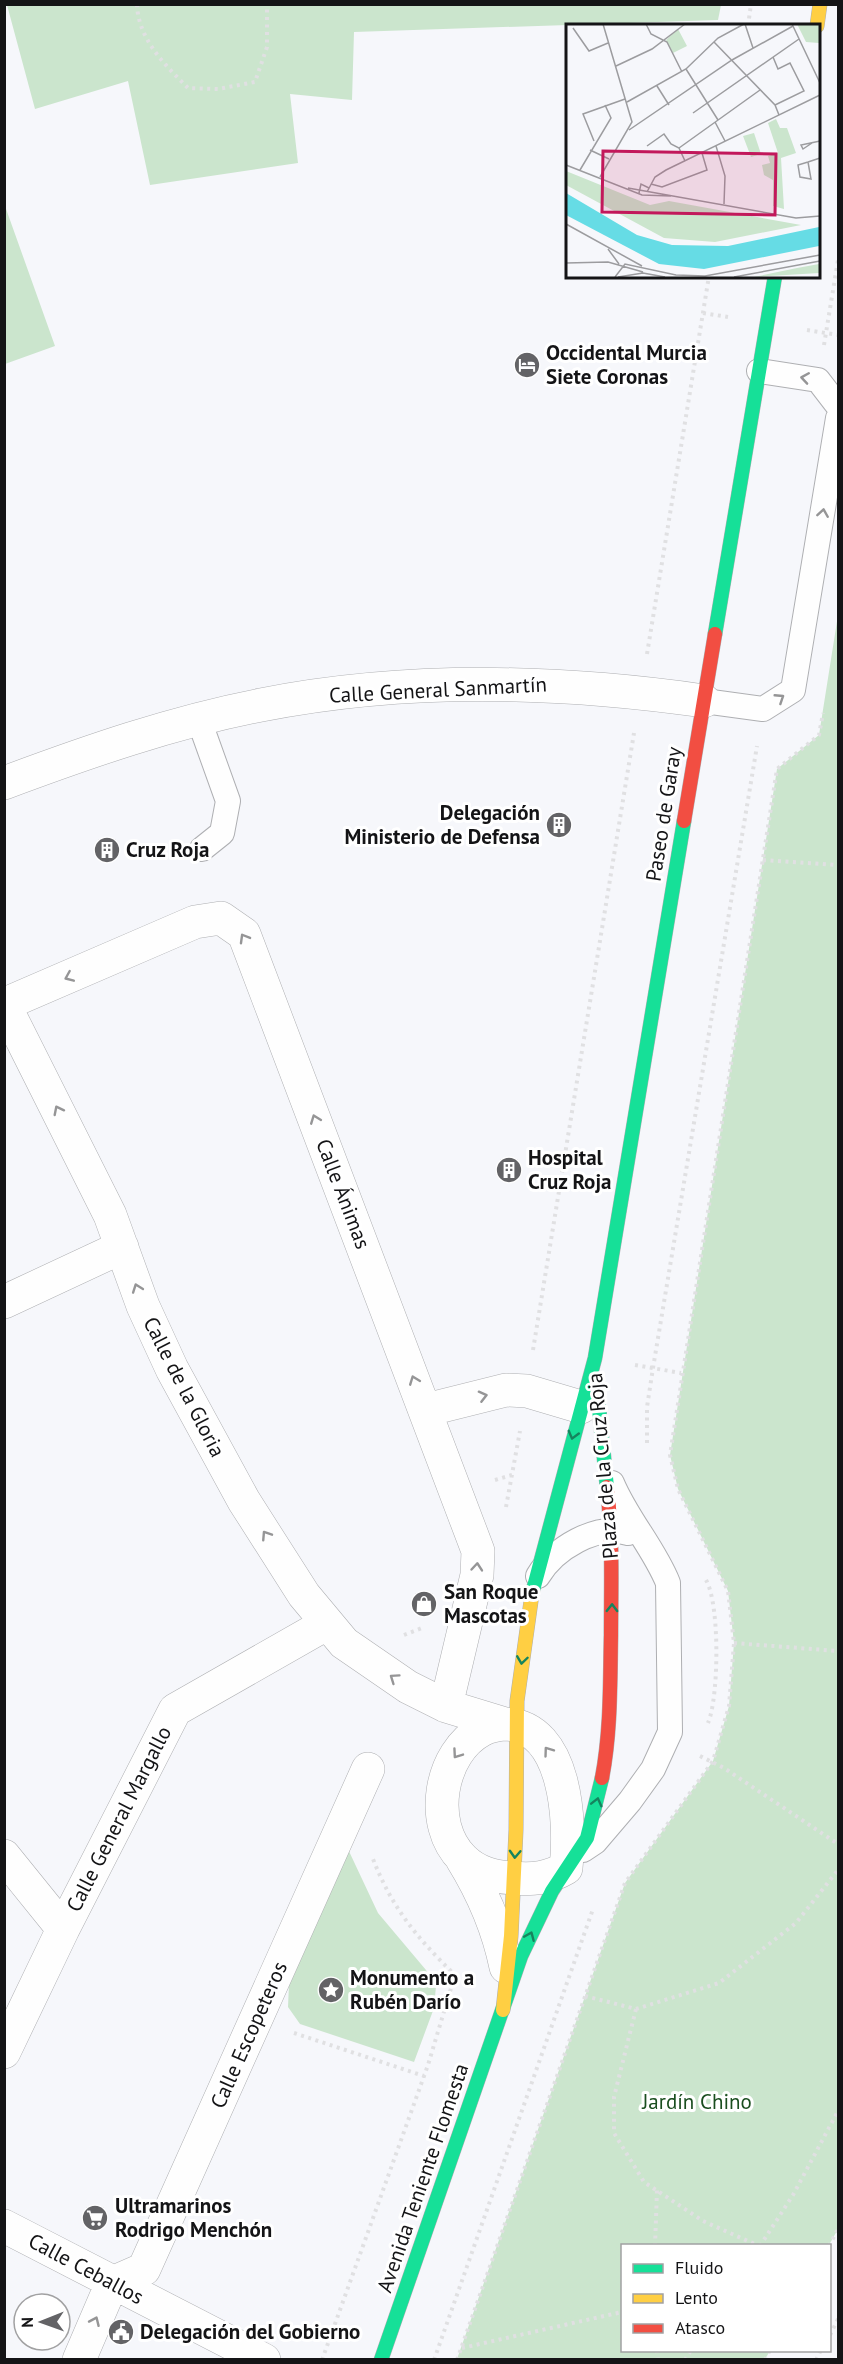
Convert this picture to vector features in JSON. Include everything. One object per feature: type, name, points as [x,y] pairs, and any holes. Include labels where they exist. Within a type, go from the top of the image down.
[{"type":"main road","points":[[817,24],[820,4]]},
{"type":"main road","name":"Paseo de Garay","points":[[595,1358],[775,278]]},
{"type":"main road","name":"Plaza de la Cruz Roja","points":[[503,2010],[513,1878],[510,1724],[535,1581],[595,1358]]},
{"type":"main road","name":"Plaza de la Cruz Roja","points":[[503,2010],[535,1924],[587,1838],[608,1748],[612,1531],[595,1358]]},
{"type":"main road","name":"Avenida Teniente Flomesta","points":[[381,2360],[503,2010]]},
{"type":"street","name":"Calle General Sanmartín","points":[[4,783],[73,757],[199,720],[294,699],[386,688],[514,684],[573,685],[704,701]]},
{"type":"street","name":"Calle Ánimas","points":[[5,1004],[195,922],[222,918],[244,934],[478,1551],[477,1575],[446,1706]]},
{"type":"street","name":"Calle de la Gloria","points":[[5,1004],[110,1215],[143,1306],[167,1358],[244,1501],[304,1595],[344,1643],[390,1676],[421,1695],[446,1706]]},
{"type":"street","points":[[4,1302],[122,1247]]},
{"type":"street","points":[[426,1410],[506,1390],[527,1391],[581,1407]]},
{"type":"street","name":"Calle General Margallo","points":[[4,2052],[63,1929],[175,1710],[326,1624]]},
{"type":"street","name":"Plaza de la Cruz Roja","points":[[446,1706],[510,1724],[544,1744],[559,1770],[571,1862]]},
{"type":"street","name":"Plaza de la Cruz Roja","points":[[507,1974],[493,1921],[475,1879],[455,1850],[446,1823],[445,1777],[461,1748],[485,1728],[510,1724]]},
{"type":"street","name":"Calle Escopeteros","points":[[112,2283],[144,2269],[368,1769]]},
{"type":"street","points":[[4,1856],[63,1929]]},
{"type":"street","points":[[462,1859],[480,1872],[513,1878],[544,1878],[571,1862]]},
{"type":"street","name":"Calle Ceballos","points":[[4,2226],[264,2360]]},
{"type":"street","points":[[79,2360],[112,2283]]},
{"type":"lane","points":[[759,371],[818,380],[838,406]]},
{"type":"lane","points":[[704,701],[763,709],[793,690],[838,418]]},
{"type":"lane","points":[[199,720],[228,801],[222,833],[202,849]]},
{"type":"lane","points":[[571,1862],[595,1842],[630,1801],[653,1769],[670,1732],[670,1594],[662,1567],[616,1492],[605,1461]]},
{"type":"lane","points":[[535,1581],[543,1567],[563,1549],[588,1537],[612,1531],[636,1535],[646,1543]]},
{"type":"path","points":[[137,4],[137,18],[158,58],[189,88],[218,89],[255,82],[267,47],[267,4]]},
{"type":"path","points":[[748,24],[752,4]]},
{"type":"path","points":[[818,380],[838,260]]},
{"type":"path","points":[[512,1474],[709,278]]},
{"type":"path","points":[[457,2360],[625,1883],[713,1761],[729,1706],[734,1643],[728,1591],[678,1489],[669,1455],[777,769],[819,735],[824,702]]},
{"type":"path","points":[[647,1448],[647,1407],[653,1368],[763,709]]},
{"type":"path","points":[[763,860],[838,865]]},
{"type":"path","points":[[702,1572],[713,1592],[714,1602],[715,1699],[704,1732]]},
{"type":"path","points":[[734,1643],[838,1651]]},
{"type":"path","points":[[713,1761],[838,1844]]},
{"type":"path","points":[[585,1996],[636,2009],[719,1983],[796,1923],[838,1870]]},
{"type":"path","points":[[434,2360],[594,1905]]},
{"type":"path","points":[[322,2360],[424,2076],[455,1975]]},
{"type":"path","points":[[636,2009],[614,2097],[614,2133],[644,2182],[703,2220],[755,2244]]},
{"type":"path","points":[[255,2021],[424,2076]]},
{"type":"path","points":[[760,2244],[794,2194],[838,2112]]},
{"type":"path","points":[[655,2244],[657,2190]]},
{"type":"path","points":[[830,2244],[838,2229]]},
{"type":"path","points":[[462,2348],[621,2312]]},
{"type":"path","points":[[831,2333],[838,2319]]},
{"type":"green space","points":[[7,4],[721,5],[718,20],[354,32],[352,100],[290,94],[298,163],[150,185],[128,81],[35,109]]},
{"type":"green space","points":[[5,206],[55,346],[4,364]]},
{"type":"green space","name":"Jardín Chino","points":[[838,615],[838,2229],[830,2244],[621,2244],[621,2352],[769,2352],[765,2359],[457,2359],[625,1883],[713,1761],[729,1706],[734,1643],[728,1591],[678,1489],[670,1455],[777,769],[819,735]]},
{"type":"green space","points":[[347,1847],[378,1913],[426,1970],[436,1986],[434,2008],[414,2062],[300,2024],[288,2007],[289,1984]]},
{"type":"traffic: fast","points":[[715,634],[775,278]]},
{"type":"traffic: fast","points":[[532,1594],[595,1358],[684,821]]},
{"type":"traffic: fast","points":[[596,1380],[607,1487]]},
{"type":"traffic: fast","points":[[381,2360],[521,1956],[552,1891],[587,1838],[602,1778]]},
{"type":"traffic: slow","points":[[817,24],[820,4]]},
{"type":"traffic: slow","points":[[503,2010],[511,1936],[516,1830],[517,1701],[532,1594]]},
{"type":"traffic: jam","points":[[684,821],[715,634]]},
{"type":"traffic: jam","points":[[602,1778],[609,1725],[610,1671],[611,1561],[607,1487]]},
{"type":"place","name":"Occidental Murcia Siete Coronas","points":[[527,365]]},
{"type":"place","name":"Delegación Ministerio de Defensa","points":[[559,825]]},
{"type":"place","name":"Cruz Roja","points":[[107,850]]},
{"type":"place","name":"Hospital Cruz Roja","points":[[509,1170]]},
{"type":"place","name":"San Roque Mascotas","points":[[424,1604]]},
{"type":"place","name":"Monumento a Rubén Darío","points":[[331,1990]]},
{"type":"place","name":"Ultramarinos Rodrigo Menchón","points":[[95,2218]]},
{"type":"place","name":"Delegación del Gobierno","points":[[121,2332]]}]
